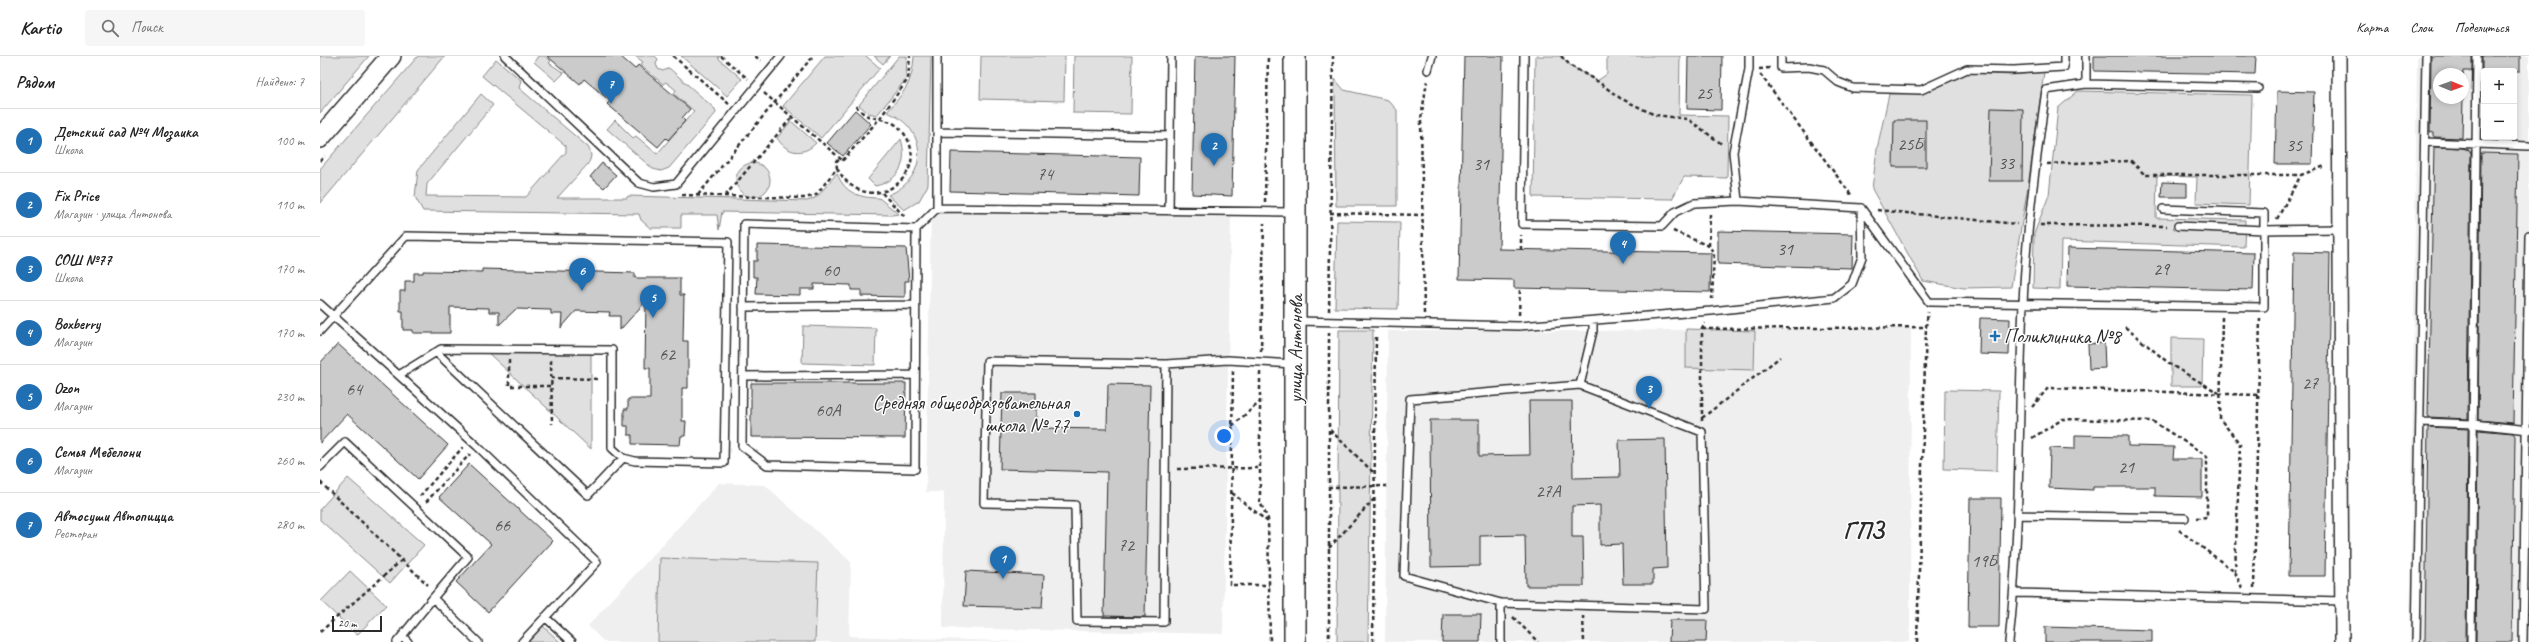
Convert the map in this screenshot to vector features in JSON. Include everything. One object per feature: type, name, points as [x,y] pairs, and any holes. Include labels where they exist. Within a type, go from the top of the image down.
[{"type":"main road","points":[[320,138],[391,56]]},
{"type":"main road","name":"улица Антонова","points":[[1295,56],[1295,642]]},
{"type":"street","points":[[2339,56],[2341,160],[2342,642]]},
{"type":"lane","points":[[505,56],[639,183],[654,187],[676,184],[781,56]]},
{"type":"lane","points":[[937,208],[936,132],[938,56]]},
{"type":"lane","points":[[1169,211],[1171,56]]},
{"type":"lane","points":[[1428,70],[1432,56]]},
{"type":"lane","points":[[1524,56],[1522,224],[1662,226],[1675,212],[1694,203],[1738,201],[1861,208]]},
{"type":"lane","points":[[1738,201],[1733,152],[1749,69],[1749,56]]},
{"type":"lane","points":[[1781,56],[1781,68],[1809,67],[1824,70],[1838,82],[1852,88],[1921,90],[1967,69],[2014,70],[2064,67],[2064,56]]},
{"type":"lane","points":[[2086,56],[2086,84]]},
{"type":"lane","points":[[2416,642],[2421,422],[2426,56]]},
{"type":"lane","points":[[2471,642],[2477,56]]},
{"type":"lane","points":[[2009,642],[2014,593],[2023,303],[2028,225],[2046,90],[2086,84],[2258,88]]},
{"type":"lane","points":[[936,132],[1170,136]]},
{"type":"lane","points":[[2425,142],[2529,146]]},
{"type":"lane","points":[[916,229],[744,224],[742,446],[767,465],[915,469],[916,229],[937,208],[1295,212]]},
{"type":"lane","points":[[1861,208],[1929,302],[2264,307],[2267,230],[2264,213],[2163,209]]},
{"type":"lane","points":[[1295,321],[1328,323],[1519,326],[1711,311],[1834,298],[1852,284],[1862,257],[1861,208]]},
{"type":"lane","points":[[2178,226],[2267,230],[2341,229]]},
{"type":"lane","points":[[2523,642],[2528,430],[2529,235]]},
{"type":"lane","points":[[320,331],[406,236],[728,242],[724,463],[635,461],[623,458],[612,448],[612,350],[441,349],[400,374]]},
{"type":"lane","points":[[320,304],[333,317],[400,374],[470,439],[597,562],[522,642]]},
{"type":"lane","points":[[743,307],[915,305]]},
{"type":"lane","points":[[1580,384],[1593,331],[1593,321]]},
{"type":"lane","points":[[436,352],[588,495],[623,458]]},
{"type":"lane","points":[[1166,364],[1164,622],[1077,621],[1075,505],[984,503],[987,360],[1166,364],[1233,360],[1295,364]]},
{"type":"lane","points":[[743,376],[915,375]]},
{"type":"lane","points":[[1580,384],[1702,432],[1706,609],[1501,603],[1404,576],[1410,399],[1580,384]]},
{"type":"lane","points":[[2421,422],[2473,424],[2528,430]]},
{"type":"lane","points":[[320,467],[345,442],[468,558],[399,639],[408,642]]},
{"type":"lane","points":[[2017,515],[2185,518]]},
{"type":"lane","points":[[2014,593],[2343,601]]},
{"type":"lane","points":[[435,596],[478,642]]},
{"type":"lane","points":[[1501,603],[1501,642]]},
{"type":"lane","points":[[545,617],[572,642]]},
{"type":"path","points":[[673,56],[737,111]]},
{"type":"path","points":[[721,56],[843,160]]},
{"type":"path","points":[[698,195],[813,56]]},
{"type":"path","points":[[855,105],[864,114],[872,118],[880,118],[896,125],[904,133],[911,151],[911,161],[905,176],[893,188],[881,193],[858,191],[842,178],[837,168],[836,160],[843,160],[880,118],[908,79],[910,56]]},
{"type":"path","points":[[1329,642],[1328,323],[1333,56]]},
{"type":"path","points":[[1561,56],[1571,66],[1597,81],[1620,98],[1655,115],[1688,119],[1733,152]]},
{"type":"path","points":[[1781,68],[1756,69],[1861,208]]},
{"type":"path","points":[[1424,324],[1421,119],[1428,70]]},
{"type":"path","points":[[725,196],[792,117]]},
{"type":"path","points":[[2036,164],[2131,161],[2145,175],[2301,175],[2341,160]]},
{"type":"path","points":[[676,195],[805,198],[816,195],[837,168]]},
{"type":"path","points":[[2267,230],[2301,175]]},
{"type":"path","points":[[881,193],[899,209]]},
{"type":"path","points":[[1709,246],[1710,203]]},
{"type":"path","points":[[1330,213],[1422,215]]},
{"type":"path","points":[[1662,226],[1709,246],[1714,253],[1711,311],[1702,329],[1702,432]]},
{"type":"path","points":[[1519,326],[1520,288]]},
{"type":"path","points":[[1917,642],[1926,327],[1929,302]]},
{"type":"path","points":[[2222,306],[2220,419],[2240,444],[2235,572]]},
{"type":"path","points":[[2250,599],[2260,306]]},
{"type":"path","points":[[1373,642],[1376,324]]},
{"type":"path","points":[[1702,329],[1926,327]]},
{"type":"path","points":[[2125,327],[2171,365],[2221,393]]},
{"type":"path","points":[[509,350],[509,386],[551,386]]},
{"type":"path","points":[[550,350],[552,424]]},
{"type":"path","points":[[1702,418],[1780,357]]},
{"type":"path","points":[[1233,360],[1230,585],[1269,585]]},
{"type":"path","points":[[551,378],[612,379]]},
{"type":"path","points":[[2020,423],[2048,388],[2258,395]]},
{"type":"path","points":[[1232,426],[1260,402]]},
{"type":"path","points":[[2019,445],[2063,419],[2152,421],[2207,456],[2207,517],[2185,518]]},
{"type":"path","points":[[1329,430],[1375,474]]},
{"type":"path","points":[[412,506],[470,439]]},
{"type":"path","points":[[418,511],[477,446]]},
{"type":"path","points":[[1166,469],[1259,468]]},
{"type":"path","points":[[320,482],[402,560],[435,596]]},
{"type":"path","points":[[1328,487],[1387,486]]},
{"type":"path","points":[[1231,492],[1268,522]]},
{"type":"path","points":[[1328,549],[1375,499]]},
{"type":"path","points":[[2163,518],[2235,572],[2250,599]]},
{"type":"path","points":[[320,632],[402,560]]},
{"type":"path","points":[[1501,603],[1538,642]]},
{"type":"path","points":[[1583,605],[1584,642]]},
{"type":"shaded area","points":[[320,56],[369,56],[320,113]]},
{"type":"shaded area","points":[[418,56],[445,56],[320,204],[320,169]]},
{"type":"shaded area","points":[[538,56],[545,56],[551,61],[549,63],[564,73],[556,81],[534,62]]},
{"type":"shaded area","points":[[635,56],[655,56],[658,59],[656,64],[658,69],[663,71],[669,68],[715,109],[716,113],[669,168],[661,171],[653,169],[607,129],[615,120],[633,138],[636,136],[657,154],[694,111],[674,94],[676,90],[666,82],[663,84],[640,65],[643,62]]},
{"type":"shaded area","points":[[681,56],[720,56],[718,58],[742,79],[727,96]]},
{"type":"shaded area","points":[[825,56],[866,56],[880,68],[821,138],[783,106]]},
{"type":"shaded area","points":[[874,56],[890,56],[883,64]]},
{"type":"shaded area","points":[[899,56],[907,56],[906,79],[877,115],[868,113],[859,105]]},
{"type":"shaded area","points":[[914,56],[931,56],[928,185],[919,201],[904,210],[888,195],[901,187],[911,178],[917,166],[919,154],[917,141],[911,129],[901,120],[887,112],[906,87],[911,74]]},
{"type":"shaded area","points":[[981,56],[1065,56],[1064,101],[980,99]]},
{"type":"shaded area","points":[[1074,56],[1132,56],[1131,114],[1073,113]]},
{"type":"shaded area","points":[[1535,56],[1561,56],[1571,66],[1597,81],[1607,74],[1607,56],[1680,56],[1679,115],[1728,116],[1727,178],[1684,177],[1672,199],[1533,197]]},
{"type":"shaded area","points":[[2417,56],[2529,56],[2529,642],[2410,642]]},
{"type":"shaded area","points":[[496,59],[521,80],[519,88],[589,149],[591,158],[587,165],[557,198],[627,198],[628,196],[807,201],[817,197],[837,173],[840,180],[848,190],[865,197],[879,198],[899,214],[722,212],[719,230],[717,215],[681,215],[681,228],[650,228],[641,220],[639,214],[423,211],[415,197],[418,170],[481,94],[493,105],[427,184],[426,196],[526,197],[566,152],[566,146],[482,76]]},
{"type":"shaded area","points":[[2044,72],[2028,186],[2011,287],[1964,288],[1923,281],[1872,189],[1877,149],[1889,94],[1924,93],[1969,73],[2011,75]]},
{"type":"shaded area","points":[[1335,79],[1344,90],[1388,100],[1397,110],[1397,206],[1336,206]]},
{"type":"shaded area","points":[[2078,91],[2252,95],[2249,205],[2196,203],[2197,177],[2157,176],[2156,218],[2245,220],[2244,247],[2061,241],[2060,289],[2033,288],[2034,234],[2049,195],[2058,108]]},
{"type":"shaded area","points":[[791,121],[816,143],[800,152],[790,150],[785,147],[777,138]]},
{"type":"shaded area","points":[[901,139],[903,155],[900,169],[891,180],[875,186],[868,179]]},
{"type":"shaded area","points":[[753,163],[765,168],[770,180],[765,192],[753,197],[741,192],[736,180],[741,168]]},
{"type":"shaded area","name":"Средняя общеобразовательная школа № 77","points":[[931,212],[1231,213],[1223,634],[943,628],[944,492],[926,492]]},
{"type":"shaded area","points":[[1337,221],[1400,222],[1398,309],[1335,308]]},
{"type":"shaded area","points":[[803,326],[876,328],[875,365],[802,363]]},
{"type":"shaded area","points":[[1911,327],[1910,642],[1385,642],[1388,331],[1593,331]]},
{"type":"shaded area","points":[[1686,329],[1755,331],[1754,370],[1686,368]]},
{"type":"shaded area","points":[[1339,330],[1373,330],[1368,642],[1337,642]]},
{"type":"shaded area","points":[[2171,338],[2203,339],[2202,386],[2171,386]]},
{"type":"shaded area","points":[[484,349],[591,350],[591,449]]},
{"type":"shaded area","points":[[1945,390],[1999,391],[1997,471],[1944,469]]},
{"type":"shaded area","points":[[348,478],[424,545],[390,583],[320,520],[320,509]]},
{"type":"shaded area","points":[[719,483],[765,485],[851,562],[849,636],[1028,642],[604,642],[588,626]]},
{"type":"shaded area","points":[[660,558],[818,563],[815,642],[658,642]]},
{"type":"shaded area","points":[[350,571],[386,605],[357,635],[321,601]]},
{"type":"shaded area","points":[[542,625],[560,642],[526,642]]},
{"type":"building","points":[[547,56],[620,56],[635,69],[638,65],[690,109],[682,118],[685,121],[668,140],[666,138],[658,147],[607,104],[610,101],[584,79],[580,84]]},
{"type":"building","points":[[1195,56],[1235,56],[1232,196],[1192,194]]},
{"type":"building","points":[[1464,56],[1503,56],[1499,249],[1711,253],[1710,292],[1514,288],[1514,280],[1459,279]]},
{"type":"building","points":[[1688,56],[1722,56],[1721,110],[1687,109]]},
{"type":"building","points":[[2094,56],[2256,56],[2255,74],[2094,71]]},
{"type":"building","points":[[2431,56],[2472,56],[2472,71],[2469,71],[2469,68],[2433,68],[2433,104],[2463,104],[2462,138],[2434,137],[2434,133],[2430,132]]},
{"type":"building","points":[[2482,56],[2520,56],[2520,71],[2517,71],[2517,68],[2482,68]]},
{"type":"building","points":[[2277,91],[2314,92],[2312,164],[2275,164]]},
{"type":"building","points":[[1991,108],[2023,109],[2022,181],[1989,181]]},
{"type":"building","points":[[855,110],[871,124],[843,156],[827,143]]},
{"type":"building","points":[[1894,120],[1926,120],[1926,167],[1893,167]]},
{"type":"building","points":[[2434,147],[2462,148],[2469,150],[2471,153],[2468,419],[2429,417],[2428,415]]},
{"type":"building","points":[[951,152],[1140,157],[1139,196],[950,191]]},
{"type":"building","points":[[2481,153],[2518,154],[2513,423],[2478,420]]},
{"type":"building","points":[[602,163],[616,175],[604,188],[590,177]]},
{"type":"building","points":[[2162,182],[2187,183],[2187,197],[2161,197]]},
{"type":"building","points":[[1718,231],[1853,234],[1852,268],[1718,264]]},
{"type":"building","points":[[757,245],[906,248],[909,281],[905,281],[905,297],[861,296],[861,290],[851,290],[851,285],[814,284],[814,289],[800,289],[800,295],[756,294],[757,277],[753,277],[753,261],[757,261]]},
{"type":"building","points":[[2068,248],[2254,253],[2253,290],[2067,286]]},
{"type":"building","points":[[2294,252],[2330,253],[2325,576],[2289,576]]},
{"type":"building","points":[[482,269],[635,273],[635,278],[680,278],[680,295],[684,295],[683,341],[688,341],[688,388],[682,388],[682,421],[686,421],[685,436],[681,436],[680,445],[632,444],[632,435],[628,435],[628,426],[624,426],[624,409],[628,409],[628,399],[650,399],[650,368],[645,368],[646,301],[620,330],[620,316],[609,316],[610,312],[576,311],[561,328],[562,314],[551,314],[551,310],[516,309],[499,325],[499,312],[489,312],[489,308],[450,307],[450,333],[413,333],[413,330],[403,330],[403,311],[400,311],[400,291],[405,291],[405,281],[414,281],[414,273],[423,273],[423,271],[482,272]]},
{"type":"building","name":"Поликлиника №8","points":[[1980,318],[2010,319],[2009,355],[1979,354]]},
{"type":"building","points":[[2104,343],[2105,368],[2089,369],[2088,344]]},
{"type":"building","points":[[338,344],[448,445],[418,479],[347,414],[320,443],[320,363]]},
{"type":"building","points":[[751,383],[906,383],[905,438],[751,437]]},
{"type":"building","points":[[1108,384],[1150,385],[1145,617],[1104,616],[1107,472],[1000,469],[1002,393],[1036,393],[1036,428],[1107,429]]},
{"type":"building","points":[[1529,401],[1572,401],[1573,478],[1620,477],[1619,440],[1665,439],[1667,568],[1653,569],[1653,584],[1623,584],[1622,544],[1600,545],[1600,505],[1572,506],[1572,537],[1583,537],[1584,586],[1526,586],[1525,535],[1480,536],[1480,566],[1431,567],[1430,420],[1479,420],[1479,456],[1530,455]]},
{"type":"building","points":[[2428,427],[2468,429],[2466,642],[2425,642]]},
{"type":"building","points":[[2478,430],[2513,433],[2515,436],[2512,642],[2476,642]]},
{"type":"building","points":[[2075,435],[2128,436],[2128,446],[2174,447],[2173,459],[2202,459],[2202,497],[2155,496],[2155,487],[2093,487],[2093,490],[2049,488],[2050,448],[2075,449]]},
{"type":"building","points":[[469,464],[553,541],[488,612],[456,582],[491,544],[439,497]]},
{"type":"building","points":[[1970,498],[2001,498],[1999,627],[1968,627]]},
{"type":"building","points":[[966,571],[1044,575],[1042,608],[964,606]]},
{"type":"building","points":[[1443,614],[1481,614],[1480,642],[1442,642]]},
{"type":"building","points":[[1670,620],[1707,620],[1706,642],[1669,642]]},
{"type":"building","points":[[2045,627],[2152,630],[2152,642],[2045,642]]},
{"type":"place","name":"Автосуши Автопицца","points":[[611,104]]},
{"type":"place","name":"Fix Price","points":[[1214,166]]},
{"type":"place","name":"Boxberry","points":[[1623,264]]},
{"type":"place","name":"Семья Мебелони","points":[[582,291]]},
{"type":"place","name":"Ozon","points":[[653,318]]},
{"type":"place","name":"Поликлиника №8","points":[[1995,336]]},
{"type":"place","name":"СОШ №77","points":[[1649,409]]},
{"type":"place","name":"Средняя общеобразовательная школа № 77","points":[[1077,414]]},
{"type":"place","name":"Детский сад №4 Мозаика","points":[[1003,579]]},
{"type":"district","name":"ГПЗ","points":[[1864,530]]}]
